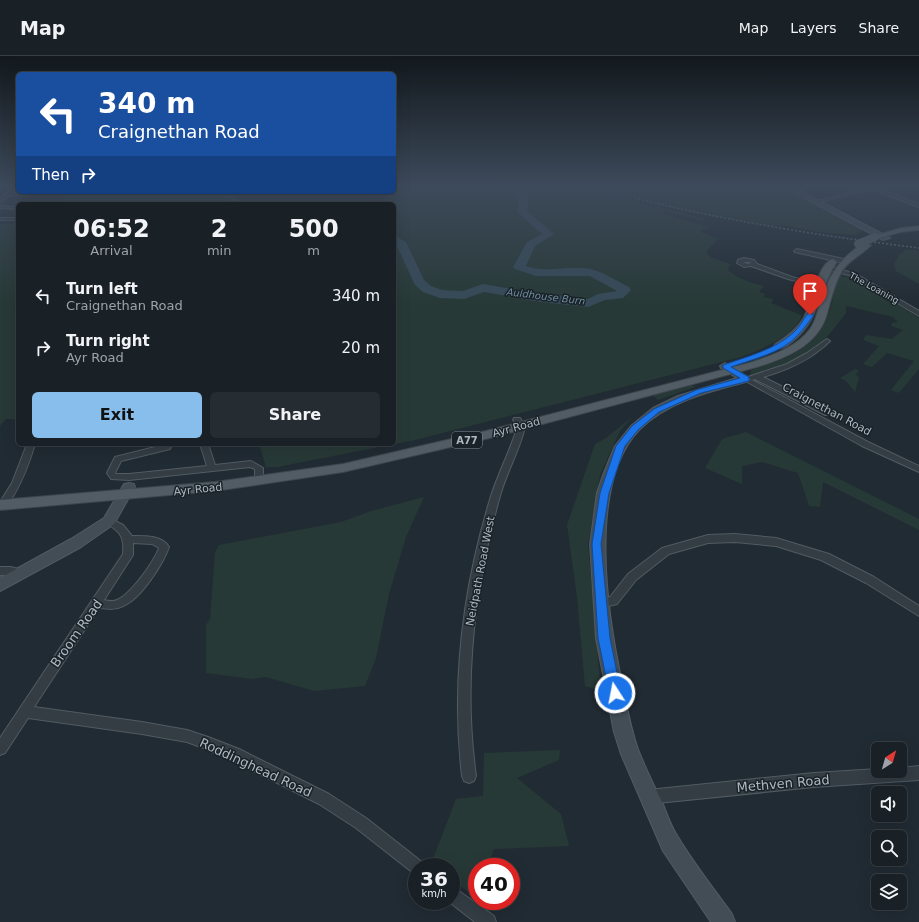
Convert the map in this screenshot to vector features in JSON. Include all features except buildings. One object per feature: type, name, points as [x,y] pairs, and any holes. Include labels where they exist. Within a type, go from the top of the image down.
[{"type":"main road","name":"Ayr Road","points":[[3,501],[259,478],[316,469],[390,455],[572,409],[740,373],[795,347],[811,334],[820,319],[824,286],[836,264],[875,240],[919,228]]},
{"type":"main road","name":"Ayr Road","points":[[875,240],[919,232]]},
{"type":"street","points":[[852,225],[875,240]]},
{"type":"street","name":"The Loaning","points":[[797,251],[836,264],[919,314]]},
{"type":"street","points":[[753,265],[790,278],[824,286]]},
{"type":"street","points":[[724,922],[670,844],[648,797],[630,754],[623,732],[604,638],[600,604],[596,544],[604,493],[621,446],[635,428],[657,410],[740,373],[794,364],[815,351],[827,341]]},
{"type":"street","points":[[740,373],[828,414]]},
{"type":"street","name":"Craignethan Road","points":[[740,373],[854,438],[919,469]]},
{"type":"street","name":"Neidpath Road West","points":[[469,776],[464,752],[463,723],[469,616],[485,534],[499,485],[520,436],[519,423]]},
{"type":"street","points":[[3,501],[20,474],[30,446]]},
{"type":"street","points":[[205,446],[212,469]]},
{"type":"street","points":[[167,447],[118,459],[111,473],[114,477],[129,477],[251,464],[258,468],[259,478]]},
{"type":"street","points":[[0,585],[76,543],[109,521],[127,491]]},
{"type":"street","points":[[96,604],[116,605],[127,599],[161,555],[164,547],[160,543],[150,540],[129,540],[126,533],[120,526],[109,521]]},
{"type":"street","points":[[600,604],[613,601],[632,577],[666,551],[708,539],[735,538],[776,542],[825,557],[870,580],[919,612]]},
{"type":"street","name":"Broom Road","points":[[0,749],[26,712],[51,670],[128,555],[129,540]]},
{"type":"street","points":[[0,571],[11,571],[21,574]]},
{"type":"street","name":"Roddinghead Road","points":[[26,712],[142,728],[187,736],[208,743],[300,786],[324,799],[361,824],[408,860]]},
{"type":"street","name":"Methven Road","points":[[648,797],[814,780],[919,773]]},
{"type":"street","points":[[460,901],[488,922]]},
{"type":"green space","points":[[0,225],[16,225],[16,419],[6,419],[0,426]]},
{"type":"green space","points":[[396,225],[703,225],[709,227],[703,229],[701,232],[719,239],[706,251],[710,257],[730,264],[728,270],[741,278],[764,286],[759,292],[765,294],[763,297],[774,299],[771,303],[801,315],[801,318],[790,332],[766,347],[741,357],[396,444]]},
{"type":"green space","points":[[784,225],[861,225],[866,228],[857,233],[857,235],[819,232]]},
{"type":"green space","points":[[906,250],[919,250],[919,284],[896,271],[894,264],[899,255]]},
{"type":"green space","points":[[840,276],[856,279],[919,318],[919,369],[899,393],[891,390],[914,361],[887,353],[872,367],[863,364],[879,346],[863,340],[866,335],[892,339],[903,330],[891,326],[892,323],[898,322],[893,317],[846,306],[846,313],[826,338],[811,352],[786,364],[750,377],[751,370],[784,358],[804,347],[813,340],[826,320],[838,277]]},
{"type":"green space","points":[[855,369],[859,371],[856,374],[859,378],[855,392],[846,381],[840,378]]},
{"type":"green space","points":[[692,385],[695,387],[658,400],[653,395]]},
{"type":"green space","points":[[633,416],[620,431],[600,475],[588,544],[602,691],[585,686],[577,597],[567,525],[595,444],[606,438]]},
{"type":"green space","points":[[746,432],[919,519],[919,530],[823,482],[820,507],[809,506],[798,473],[762,462],[742,466],[742,484],[705,468],[722,439]]},
{"type":"green space","points":[[260,446],[384,446],[277,467],[266,467]]},
{"type":"green space","points":[[424,497],[406,537],[389,594],[376,658],[365,686],[314,691],[266,677],[252,679],[206,673],[206,625],[210,619],[215,552],[219,545],[341,522],[371,511]]},
{"type":"green space","points":[[560,750],[559,760],[517,778],[561,814],[569,846],[494,849],[490,858],[468,858],[468,892],[460,886],[460,858],[433,858],[456,799],[483,796],[484,753]]},
{"type":"waterway","name":"Auldhouse Burn","points":[[396,239],[401,242],[419,282],[427,289],[440,294],[464,295],[483,288],[541,298],[588,303],[602,297],[619,295],[625,290],[604,278],[591,273],[546,273],[519,267],[531,244],[549,234],[538,225]]},
{"type":"railway","points":[[764,225],[834,237],[919,248]]},
{"type":"route","points":[[615,693],[604,638],[598,585],[596,544],[604,493],[621,446],[627,436],[644,419],[657,410],[698,392],[746,379],[725,366],[759,355],[781,345],[796,334],[810,315]]}]
